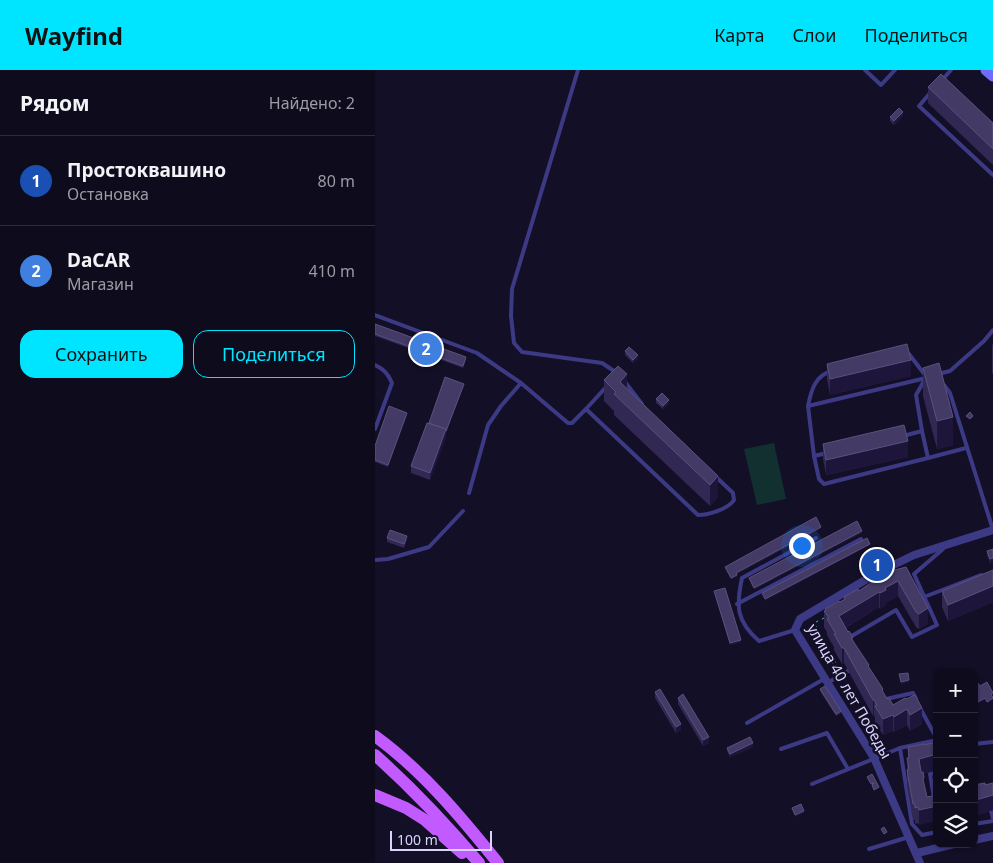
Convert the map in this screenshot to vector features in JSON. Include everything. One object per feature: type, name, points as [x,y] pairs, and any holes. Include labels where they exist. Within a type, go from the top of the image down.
[{"type":"main road","points":[[987,70],[993,76]]},
{"type":"main road","points":[[375,736],[430,784],[457,813],[498,863]]},
{"type":"main road","points":[[375,755],[410,786],[479,863]]},
{"type":"main road","points":[[375,795],[406,808],[425,820],[474,863]]},
{"type":"street","name":"улица 40 лет Победы","points":[[920,863],[875,758],[795,630],[800,619],[877,573],[914,555],[993,530]]},
{"type":"street","points":[[978,839],[993,836]]},
{"type":"street","points":[[917,853],[938,848]]},
{"type":"lane","points":[[375,315],[477,353],[521,383],[568,423],[573,423],[619,374],[602,363],[522,352],[514,342],[511,316],[513,289],[578,70]]},
{"type":"lane","points":[[865,70],[881,85],[895,70]]},
{"type":"lane","points":[[951,70],[919,106],[993,175]]},
{"type":"lane","points":[[943,80],[950,86]]},
{"type":"lane","points":[[808,406],[950,371],[984,341],[993,330]]},
{"type":"lane","points":[[900,356],[909,354],[927,377],[934,380]]},
{"type":"lane","points":[[375,365],[389,376],[391,383],[375,429]]},
{"type":"lane","points":[[834,371],[824,373],[817,380],[811,391],[808,406],[819,479],[825,484],[966,448]]},
{"type":"lane","points":[[927,377],[916,396],[928,458]]},
{"type":"lane","points":[[624,381],[645,409]]},
{"type":"lane","points":[[941,382],[950,393],[993,530]]},
{"type":"lane","points":[[469,493],[488,425],[501,406],[521,383]]},
{"type":"lane","points":[[586,409],[698,515],[730,506],[734,500],[733,493],[713,474]]},
{"type":"lane","points":[[895,437],[922,431]]},
{"type":"lane","points":[[815,456],[832,452]]},
{"type":"lane","points":[[375,560],[389,559],[429,547],[463,510]]},
{"type":"lane","points":[[795,630],[759,641],[747,630],[737,604],[742,578],[816,538]]},
{"type":"lane","points":[[737,604],[861,539]]},
{"type":"lane","points":[[855,645],[850,637],[896,610],[912,637],[937,624],[914,574],[948,544]]},
{"type":"lane","points":[[924,597],[984,574]]},
{"type":"lane","points":[[747,723],[827,680],[848,671]]},
{"type":"lane","points":[[882,692],[887,700],[913,693],[933,732]]},
{"type":"lane","points":[[781,749],[827,733],[848,769]]},
{"type":"lane","points":[[811,784],[900,748],[933,741]]},
{"type":"lane","points":[[978,744],[993,742]]},
{"type":"lane","points":[[900,748],[912,824],[922,835],[933,833]]},
{"type":"lane","points":[[933,774],[930,774],[933,792]]},
{"type":"lane","points":[[978,823],[993,819],[991,811]]},
{"type":"lane","points":[[869,849],[909,836]]},
{"type":"path","points":[[824,618],[816,622],[817,632],[842,674],[885,755]]},
{"type":"path","points":[[820,660],[836,664]]},
{"type":"green space","points":[[774,443],[786,499],[757,505],[744,449]]},
{"type":"building","points":[[941,74],[993,123],[993,149],[928,87]]},
{"type":"building","points":[[899,108],[903,112],[894,121],[890,117]]},
{"type":"building","points":[[375,324],[466,357],[463,366],[375,334]]},
{"type":"building","points":[[907,344],[911,360],[830,379],[827,364]]},
{"type":"building","points":[[629,347],[638,355],[633,360],[625,351]]},
{"type":"building","points":[[939,363],[953,417],[937,421],[923,368]]},
{"type":"building","points":[[618,366],[627,374],[620,382],[718,476],[710,485],[614,394],[616,392],[604,380]]},
{"type":"building","points":[[445,377],[464,384],[446,431],[446,429],[429,423]]},
{"type":"building","points":[[662,393],[669,400],[663,406],[656,399]]},
{"type":"building","points":[[389,406],[407,413],[388,465],[375,460],[375,446]]},
{"type":"building","points":[[970,412],[973,416],[970,419],[966,416]]},
{"type":"building","points":[[427,423],[446,429],[430,473],[411,466]]},
{"type":"building","points":[[904,425],[908,441],[826,460],[823,444]]},
{"type":"building","points":[[816,517],[821,527],[736,573],[737,575],[731,578],[725,567]]},
{"type":"building","points":[[857,521],[862,531],[754,588],[749,578]]},
{"type":"building","points":[[390,530],[407,536],[404,544],[387,538]]},
{"type":"building","points":[[867,538],[870,544],[765,599],[762,593]]},
{"type":"building","points":[[993,549],[993,558],[990,559],[987,551]]},
{"type":"building","points":[[906,567],[928,608],[919,614],[916,612],[898,581],[885,588],[886,590],[879,592],[839,616],[853,637],[851,638],[869,665],[887,699],[889,698],[893,705],[915,695],[922,708],[910,715],[907,709],[894,717],[893,715],[883,719],[875,706],[877,705],[834,634],[836,634],[824,611],[882,575],[883,577],[895,570]]},
{"type":"building","points":[[993,570],[993,586],[948,605],[942,591]]},
{"type":"building","points":[[725,588],[741,640],[730,643],[714,591]]},
{"type":"building","points":[[908,673],[909,680],[901,682],[899,674]]},
{"type":"building","points":[[987,682],[993,693],[991,694],[993,698],[987,702],[985,698],[978,702],[978,683],[980,686]]},
{"type":"building","points":[[825,686],[841,711],[836,714],[820,689]]},
{"type":"building","points":[[660,689],[681,724],[676,727],[655,692]]},
{"type":"building","points":[[683,694],[709,737],[703,740],[678,698]]},
{"type":"building","points":[[750,737],[753,743],[730,754],[727,748]]},
{"type":"building","points":[[933,743],[933,755],[919,759],[927,797],[933,796],[933,807],[919,810],[913,804],[907,770],[909,769],[907,758],[909,758],[908,747]]},
{"type":"building","points":[[872,774],[879,787],[874,790],[872,785],[874,783],[871,784],[867,777]]},
{"type":"building","points":[[993,783],[993,795],[978,799],[978,784]]},
{"type":"building","points":[[801,804],[804,811],[795,815],[792,808]]},
{"type":"building","points":[[884,827],[887,832],[884,834],[881,829]]},
{"type":"place","name":"DaCAR","points":[[426,349]]},
{"type":"place","name":"Простоквашино","points":[[877,565]]}]
